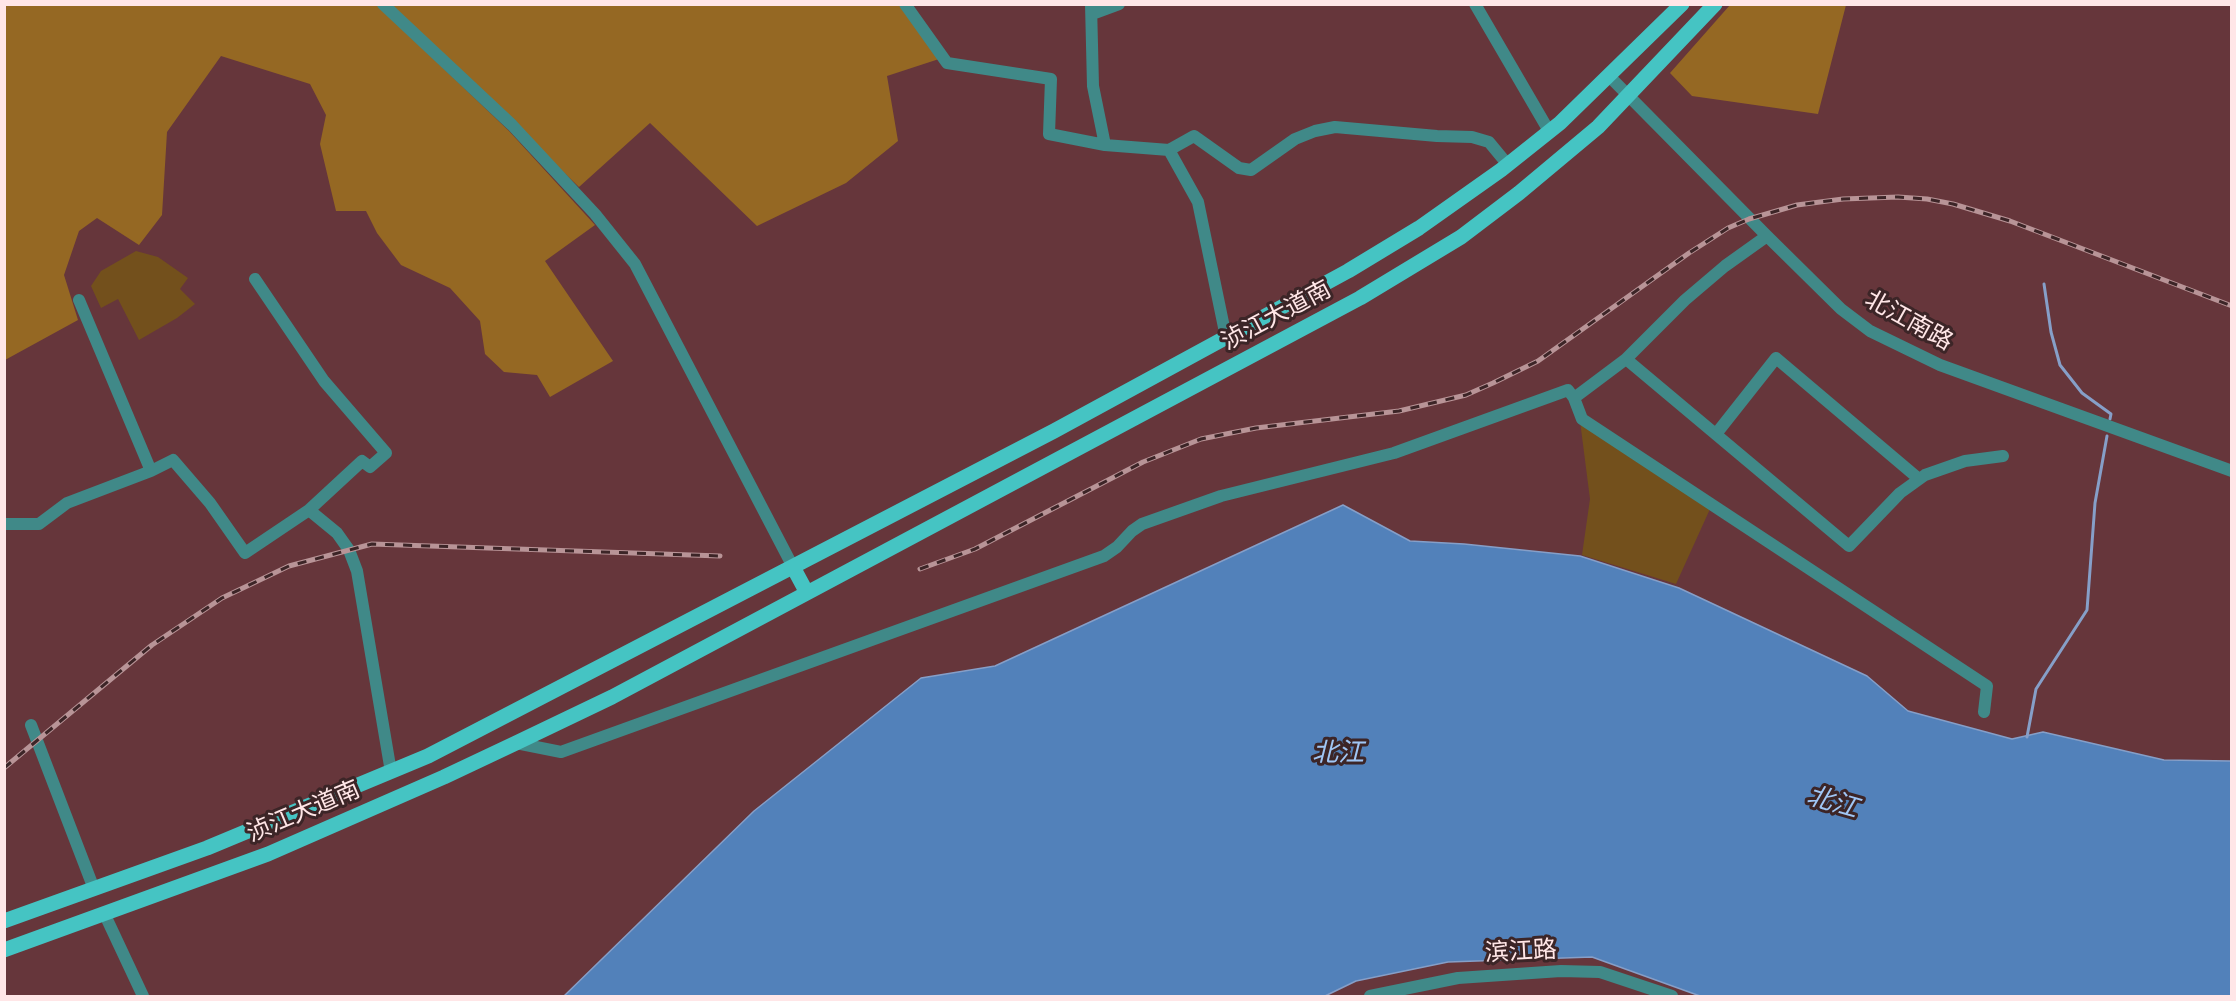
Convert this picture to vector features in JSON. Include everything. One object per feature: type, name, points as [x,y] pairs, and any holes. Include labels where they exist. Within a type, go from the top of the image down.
[{"type":"main road","name":"浈江大道南","points":[[4,921],[207,848],[428,756],[1054,431],[1348,271],[1419,228],[1508,165],[1609,76],[1682,4]]},
{"type":"main road","name":"浈江大道南","points":[[4,950],[268,854],[444,777],[612,697],[1401,275],[1461,237],[1519,193],[1598,127],[1716,4]]},
{"type":"main road","points":[[793,567],[807,593]]},
{"type":"main road","points":[[503,718],[516,743]]},
{"type":"main road","points":[[94,889],[105,915]]},
{"type":"street","points":[[383,4],[512,125],[595,214],[635,264],[793,567]]},
{"type":"street","points":[[905,4],[947,63],[1051,80],[1049,134],[1105,145],[1169,150],[1194,136],[1239,168],[1251,170],[1295,139],[1315,131],[1335,127],[1472,137],[1489,142],[1508,165]]},
{"type":"street","points":[[1105,145],[1093,86],[1092,9],[1119,4]]},
{"type":"street","points":[[1475,4],[1549,131]]},
{"type":"street","name":"北江南路","points":[[1609,76],[1841,309],[1870,331],[1904,349],[1951,369],[2232,471]]},
{"type":"street","points":[[1169,150],[1198,202],[1226,337]]},
{"type":"street","points":[[1574,398],[1626,359],[1685,300],[1725,266],[1767,236]]},
{"type":"street","points":[[4,524],[39,524],[67,503],[151,471],[173,460],[210,503],[245,553],[309,510],[362,461],[370,467],[386,453],[324,381],[255,279]]},
{"type":"street","points":[[79,300],[151,471]]},
{"type":"street","points":[[1716,434],[1776,358],[1919,479]]},
{"type":"street","points":[[1626,359],[1849,546],[1900,493],[1925,475],[1965,462],[2003,456]]},
{"type":"street","points":[[516,743],[561,752],[1104,556],[1143,524],[1221,495],[1394,453],[1568,390],[1574,398],[1582,419],[1987,686],[1983,712]]},
{"type":"street","points":[[309,510],[337,533],[349,550],[357,571],[391,772]]},
{"type":"street","points":[[31,726],[94,889]]},
{"type":"street","points":[[105,915],[143,996]]},
{"type":"street","name":"滨江路","points":[[1370,996],[1458,978],[1561,971],[1600,972],[1672,996]]},
{"type":"shaded area","points":[[376,4],[509,131],[595,225],[545,261],[613,361],[550,397],[537,375],[504,372],[485,354],[480,321],[450,288],[401,265],[377,233],[366,211],[336,211],[320,144],[326,115],[310,84],[221,56],[167,132],[162,215],[139,245],[97,218],[79,231],[64,275],[78,320],[5,360],[5,5]]},
{"type":"shaded area","points":[[390,5],[900,5],[939,59],[887,76],[898,141],[846,183],[757,226],[650,123],[579,187]]},
{"type":"shaded area","points":[[1730,5],[1846,5],[1818,114],[1692,96],[1670,73]]},
{"type":"shaded area","points":[[136,251],[158,257],[188,278],[180,289],[195,304],[177,318],[139,340],[118,299],[101,308],[91,286],[101,271]]},
{"type":"shaded area","points":[[1580,421],[1710,509],[1676,584],[1582,555],[1590,499]]},
{"type":"water","name":"北江","points":[[1343,505],[1410,541],[1580,556],[1679,588],[1867,676],[1908,711],[2012,739],[2043,732],[2164,760],[2231,761],[2231,996],[1700,996],[1592,957],[1448,962],[1356,981],[1325,996],[564,996],[754,811],[921,678],[995,666]]},
{"type":"waterway","points":[[2044,284],[2051,332],[2060,365],[2082,393],[2111,414],[2110,419]]},
{"type":"waterway","points":[[2027,737],[2036,689],[2087,610],[2095,503],[2107,436]]},
{"type":"railway","points":[[920,569],[975,549],[1143,462],[1201,439],[1256,428],[1399,411],[1466,395],[1538,361],[1689,253],[1728,228],[1749,219],[1797,205],[1843,199],[1898,197],[1953,204],[2010,221],[2232,306]]},
{"type":"railway","points":[[4,768],[152,645],[222,598],[289,566],[372,544],[720,556]]}]
